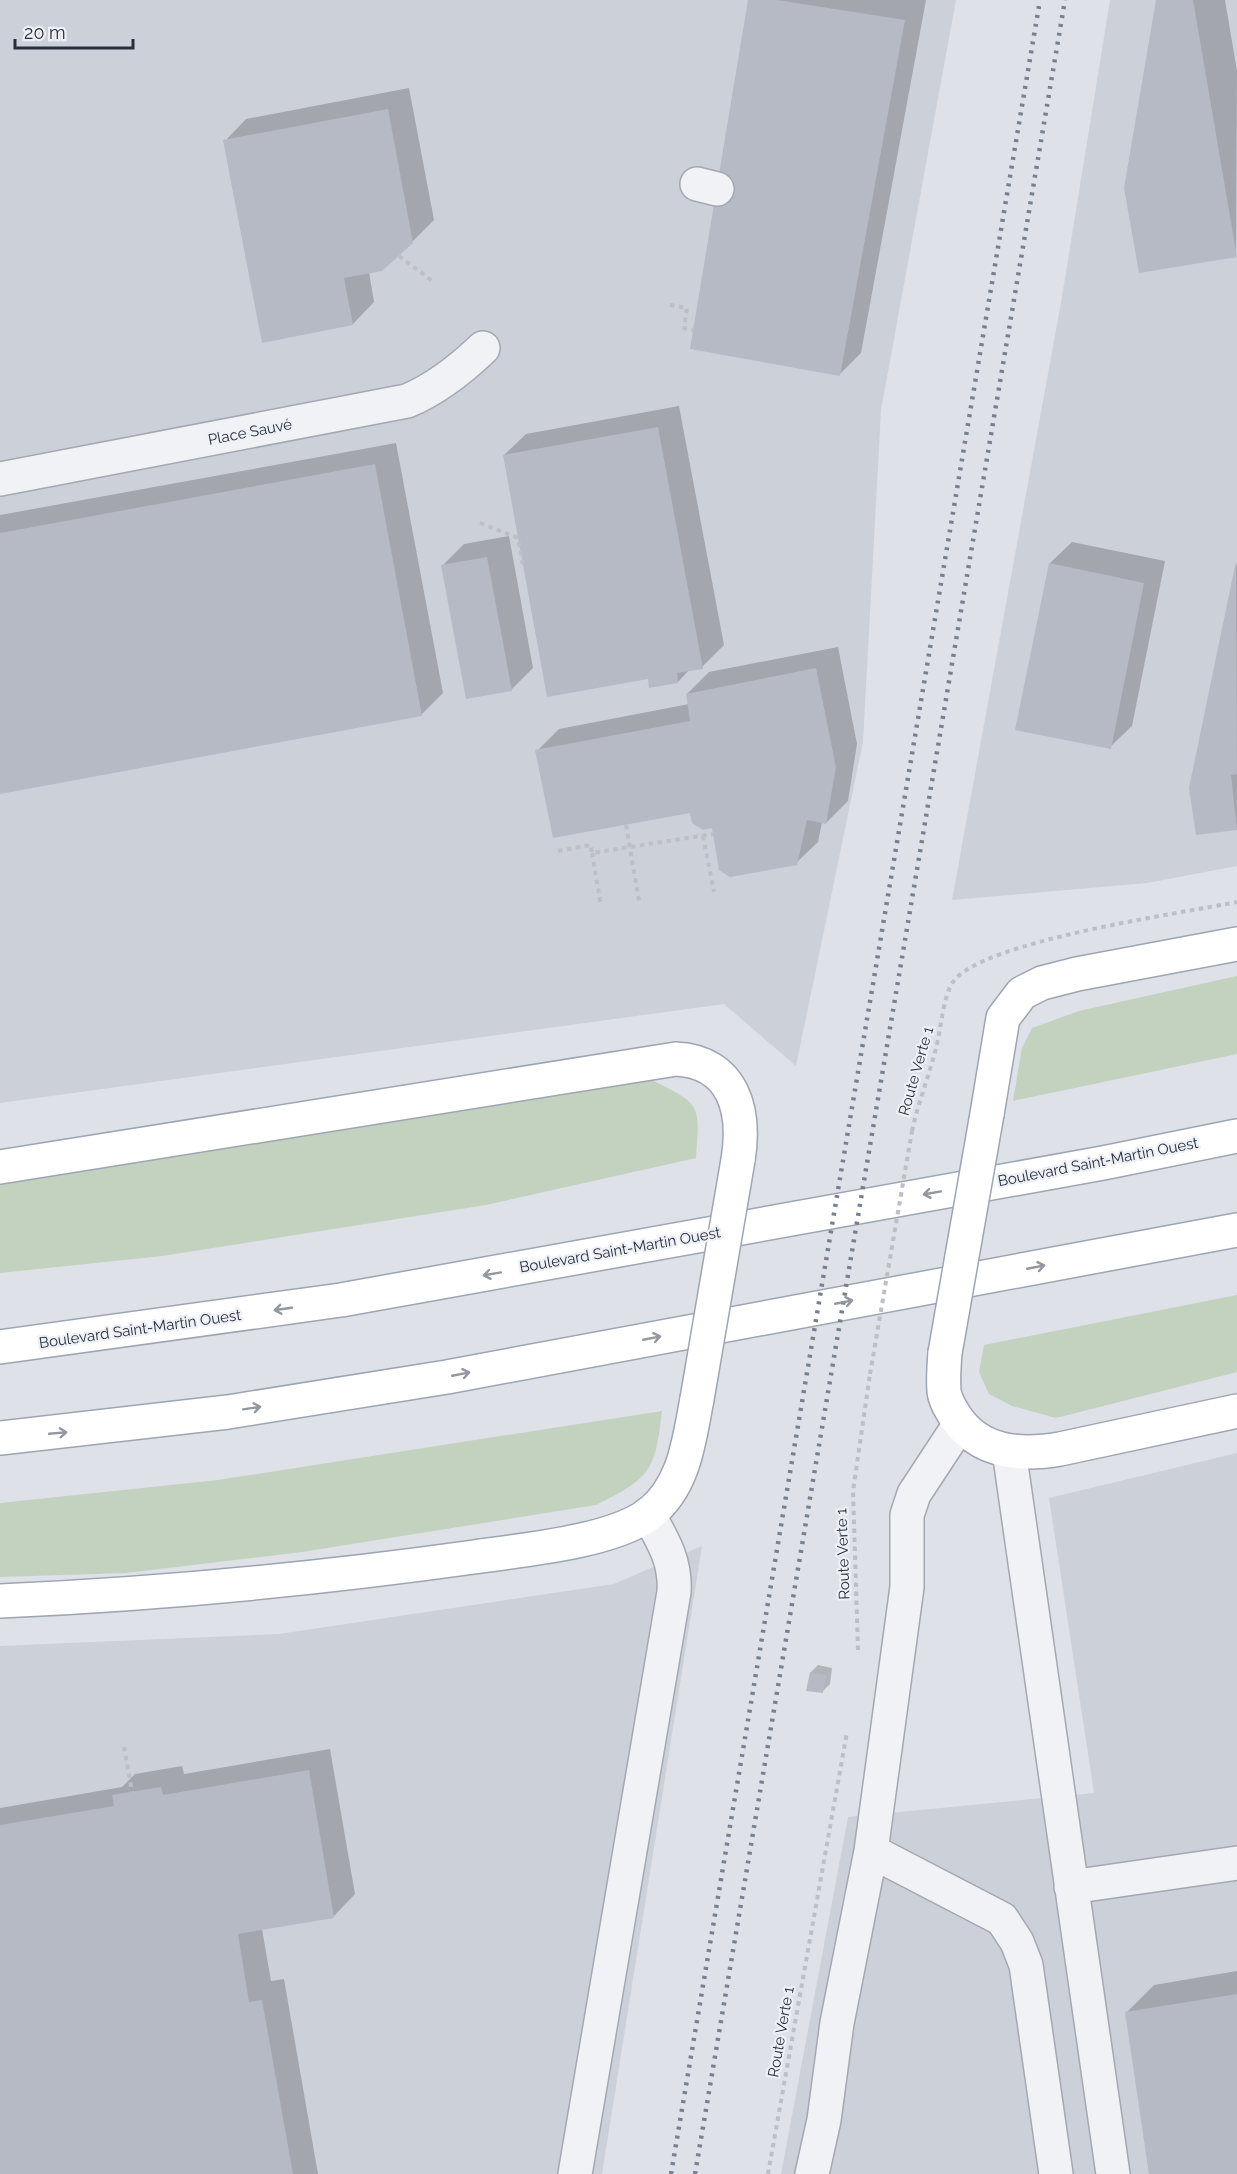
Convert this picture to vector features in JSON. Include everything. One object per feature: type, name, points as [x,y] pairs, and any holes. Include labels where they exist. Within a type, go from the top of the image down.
[{"type":"main road","points":[[1237,944],[1077,974],[1042,983],[1022,993],[1003,1018],[945,1353],[944,1393],[960,1424],[982,1442],[1009,1451],[1041,1452],[1237,1411]]},
{"type":"main road","points":[[0,1167],[676,1059],[700,1063],[729,1086],[741,1119],[738,1160],[697,1400],[676,1482],[659,1505],[648,1514],[616,1530],[545,1546],[384,1569],[187,1591],[0,1601]]},
{"type":"main road","name":"Boulevard Saint-Martin Ouest","points":[[0,1347],[341,1300],[1103,1163],[1237,1136]]},
{"type":"main road","points":[[0,1438],[228,1412],[447,1377],[1237,1230]]},
{"type":"street","name":"Place Sauvé","points":[[0,479],[407,401],[430,390],[454,374],[483,348]]},
{"type":"street","points":[[812,2174],[824,2120],[837,2023],[871,1851],[907,1587],[906,1515],[914,1494],[960,1424]]},
{"type":"street","points":[[1009,1451],[1113,2174]]},
{"type":"street","points":[[575,2174],[674,1592],[670,1553],[648,1514]]},
{"type":"street","points":[[871,1851],[1002,1919],[1017,1942],[1026,1965],[1056,2174]]},
{"type":"street","points":[[1071,1887],[1237,1863]]},
{"type":"path","points":[[399,256],[435,283]]},
{"type":"path","points":[[670,305],[687,308],[684,328],[693,330]]},
{"type":"path","points":[[480,524],[518,538],[523,565]]},
{"type":"path","points":[[626,825],[639,901]]},
{"type":"path","points":[[592,853],[713,834]]},
{"type":"path","points":[[703,836],[714,892]]},
{"type":"path","points":[[558,851],[591,845],[600,906]]},
{"type":"path","points":[[1145,920],[1237,902]]},
{"type":"path","name":"Route Verte 1","points":[[858,1654],[853,1491],[870,1374],[912,1131],[951,986],[959,976],[992,958],[994,964]]},
{"type":"path","name":"Route Verte 1","points":[[768,2174],[848,1727]]},
{"type":"path","points":[[124,1747],[132,1792]]},
{"type":"shaded area","points":[[0,0],[956,0],[881,410],[863,742],[796,1066],[724,1004],[0,1103]]},
{"type":"shaded area","points":[[1110,0],[1237,0],[1237,866],[1147,883],[952,900],[1062,297]]},
{"type":"shaded area","points":[[1237,1453],[1237,2174],[781,2174],[848,1817],[1094,1793],[1049,1498]]},
{"type":"shaded area","points":[[702,1546],[602,2174],[0,2174],[0,1646],[279,1634],[614,1584]]},
{"type":"green space","points":[[1237,976],[1237,1054],[1013,1101],[1022,1048],[1032,1028],[1079,1011]]},
{"type":"green space","points":[[652,1080],[689,1101],[694,1108],[698,1126],[696,1158],[486,1205],[162,1256],[0,1273],[0,1182]]},
{"type":"green space","points":[[1237,1295],[1237,1372],[1056,1418],[1012,1406],[989,1394],[979,1372],[984,1345]]},
{"type":"green space","points":[[662,1411],[653,1460],[647,1470],[629,1487],[596,1505],[302,1552],[126,1573],[0,1577],[0,1503],[218,1480]]},
{"type":"building","points":[[748,0],[777,0],[905,20],[840,376],[690,349]]},
{"type":"building","points":[[1156,0],[1193,0],[1237,257],[1139,273],[1124,188]]},
{"type":"building","points":[[388,109],[413,243],[382,271],[344,278],[353,325],[262,343],[223,140]]},
{"type":"building","points":[[658,427],[703,669],[677,673],[678,683],[649,688],[648,679],[547,697],[503,455]]},
{"type":"building","points":[[375,464],[422,716],[0,794],[0,533]]},
{"type":"building","points":[[487,557],[512,691],[466,699],[441,565]]},
{"type":"building","points":[[1236,561],[1237,774],[1231,775],[1237,830],[1196,835],[1189,788]]},
{"type":"building","points":[[1049,563],[1144,583],[1111,749],[1015,730]]},
{"type":"building","points":[[816,668],[836,767],[826,824],[807,820],[797,865],[730,877],[719,870],[712,828],[703,830],[692,823],[690,813],[553,838],[535,750],[690,721],[686,694]]},
{"type":"building","points":[[810,1672],[826,1675],[823,1693],[806,1691]]},
{"type":"building","points":[[309,1770],[334,1918],[238,1934],[249,2002],[262,2000],[293,2174],[0,2174],[0,1825],[114,1806],[112,1795],[161,1787],[163,1795]]},
{"type":"building","points":[[1237,1994],[1237,2174],[1149,2174],[1125,2012]]},
{"type":"railway","points":[[671,2174],[1040,0]]},
{"type":"railway","points":[[695,2174],[1065,0]]}]
